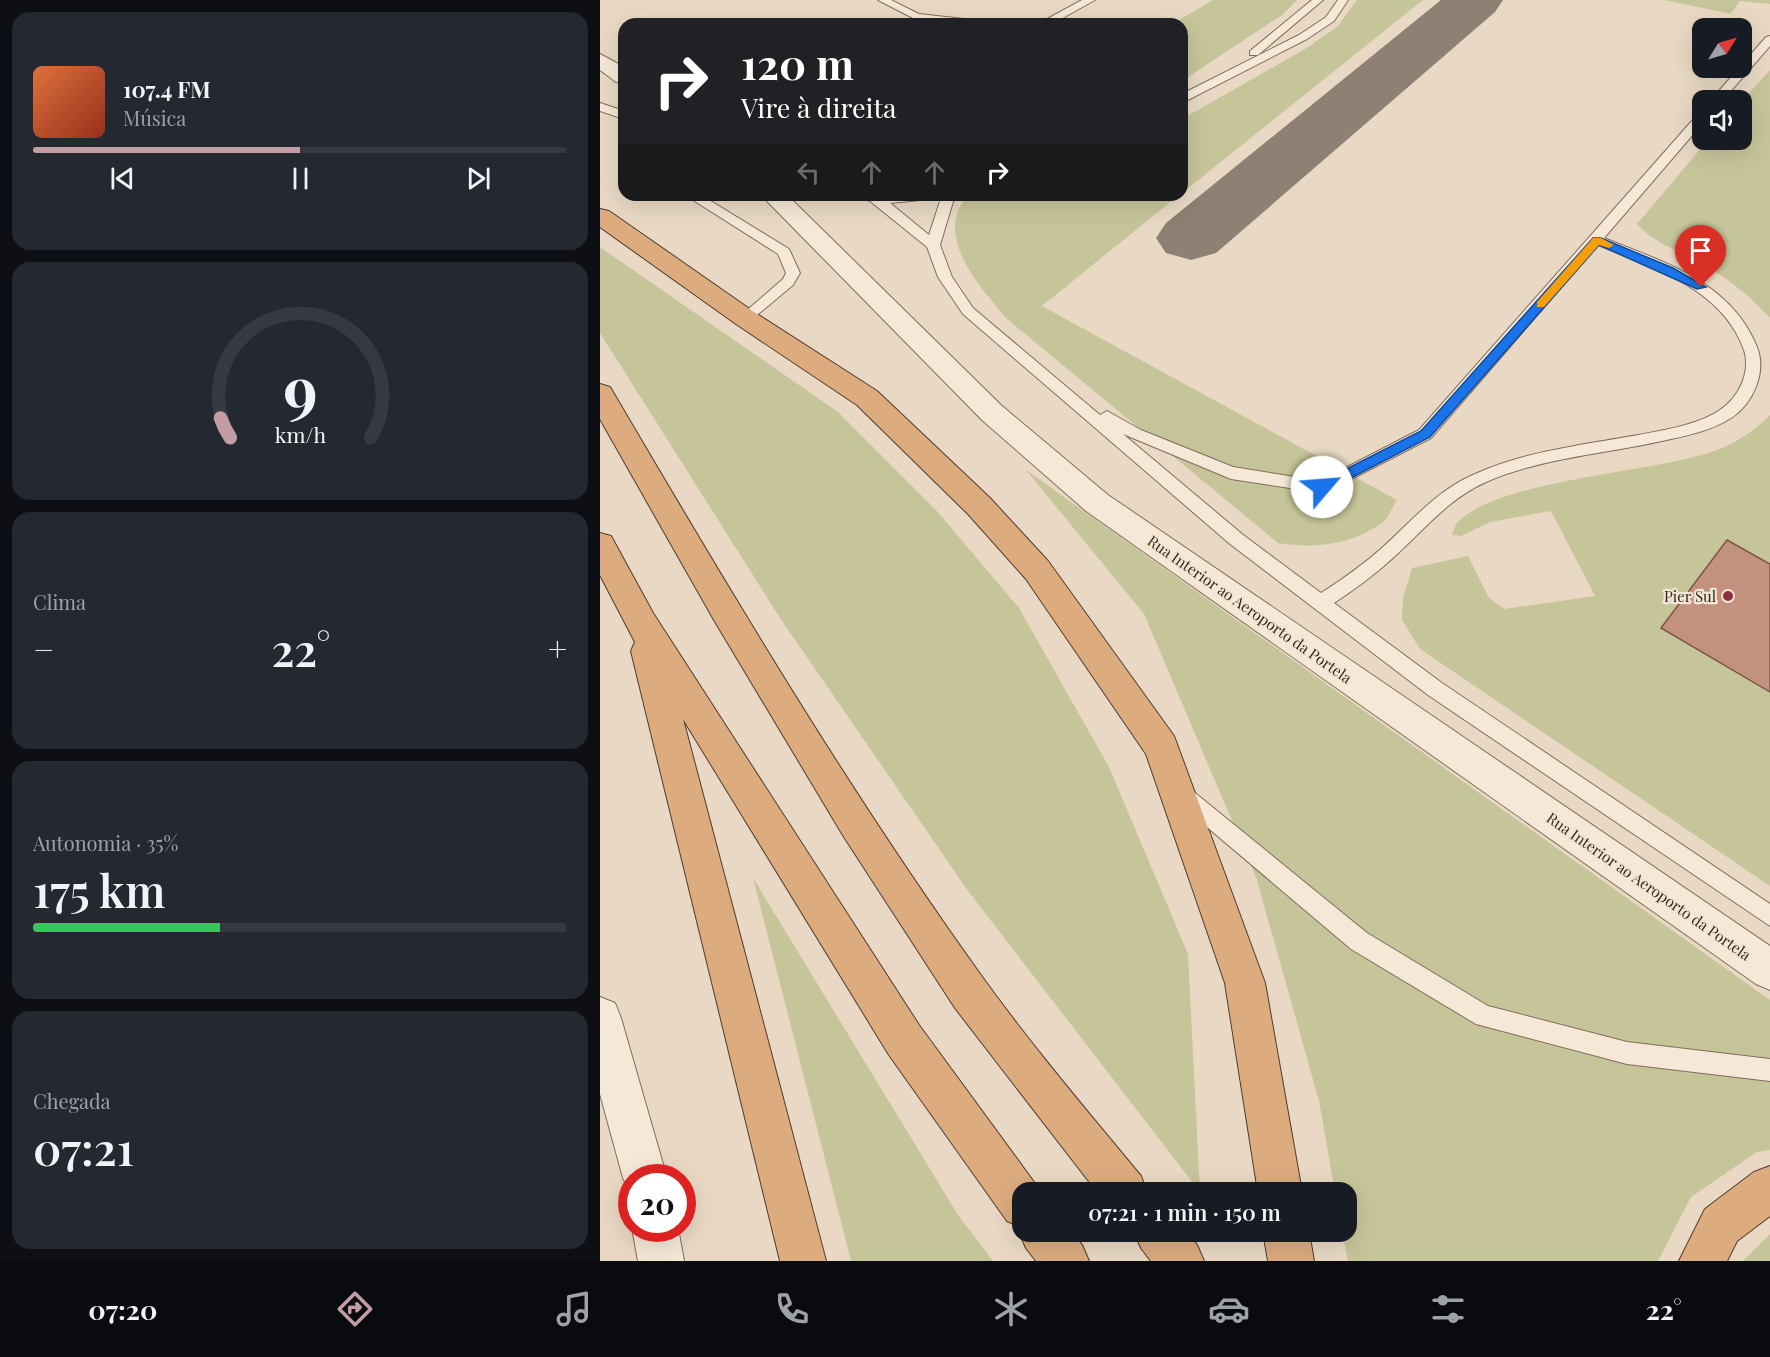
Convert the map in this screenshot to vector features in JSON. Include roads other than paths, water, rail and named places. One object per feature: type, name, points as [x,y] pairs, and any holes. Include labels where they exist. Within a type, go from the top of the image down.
[{"type":"highway","points":[[600,216],[745,318],[867,398],[979,506],[1037,570],[1155,737],[1161,747],[1245,983],[1278,1182]]},
{"type":"highway","points":[[600,394],[793,723],[949,964],[1050,1102],[1117,1182]]},
{"type":"highway","points":[[600,545],[641,623],[904,1040],[1012,1190]]},
{"type":"highway","points":[[641,623],[803,1261]]},
{"type":"highway","points":[[1702,1261],[1721,1225],[1770,1188]]},
{"type":"highway","points":[[1050,1242],[1066,1261]]},
{"type":"highway","points":[[1165,1242],[1181,1261]]},
{"type":"street","points":[[600,60],[618,73]]},
{"type":"street","points":[[600,72],[618,84]]},
{"type":"street","name":"Rua Interior ao Aeroporto da Portela","points":[[779,201],[992,413],[1097,503],[1770,970]]},
{"type":"street","points":[[600,1018],[641,1164]]},
{"type":"street","points":[[658,1242],[661,1261]]},
{"type":"lane","points":[[884,0],[917,17],[926,18]]},
{"type":"lane","points":[[1056,18],[1090,0]]},
{"type":"lane","points":[[1240,67],[1265,43],[1302,18],[1318,0]]},
{"type":"lane","points":[[1188,96],[1240,67],[1303,37],[1330,19],[1343,0]]},
{"type":"lane","points":[[1726,90],[1770,39]]},
{"type":"lane","points":[[600,107],[618,113]]},
{"type":"lane","points":[[1061,389],[1135,434],[1231,473],[1322,487],[1425,434],[1692,129]]},
{"type":"lane","points":[[702,201],[784,252],[793,273],[788,282],[745,318]]},
{"type":"lane","points":[[875,201],[933,245],[945,277],[968,311],[1236,539],[1436,689],[1770,916]]},
{"type":"lane","points":[[933,245],[946,201]]},
{"type":"lane","points":[[1322,602],[1355,581],[1389,553],[1456,489],[1498,472],[1557,456],[1689,430],[1726,414],[1749,388],[1762,364],[1728,309],[1701,287],[1669,270],[1597,240]]},
{"type":"lane","points":[[1176,789],[1359,941],[1485,1016],[1627,1053],[1770,1071]]},
{"type":"place","name":"Pier Sul","points":[[1728,596]]}]
